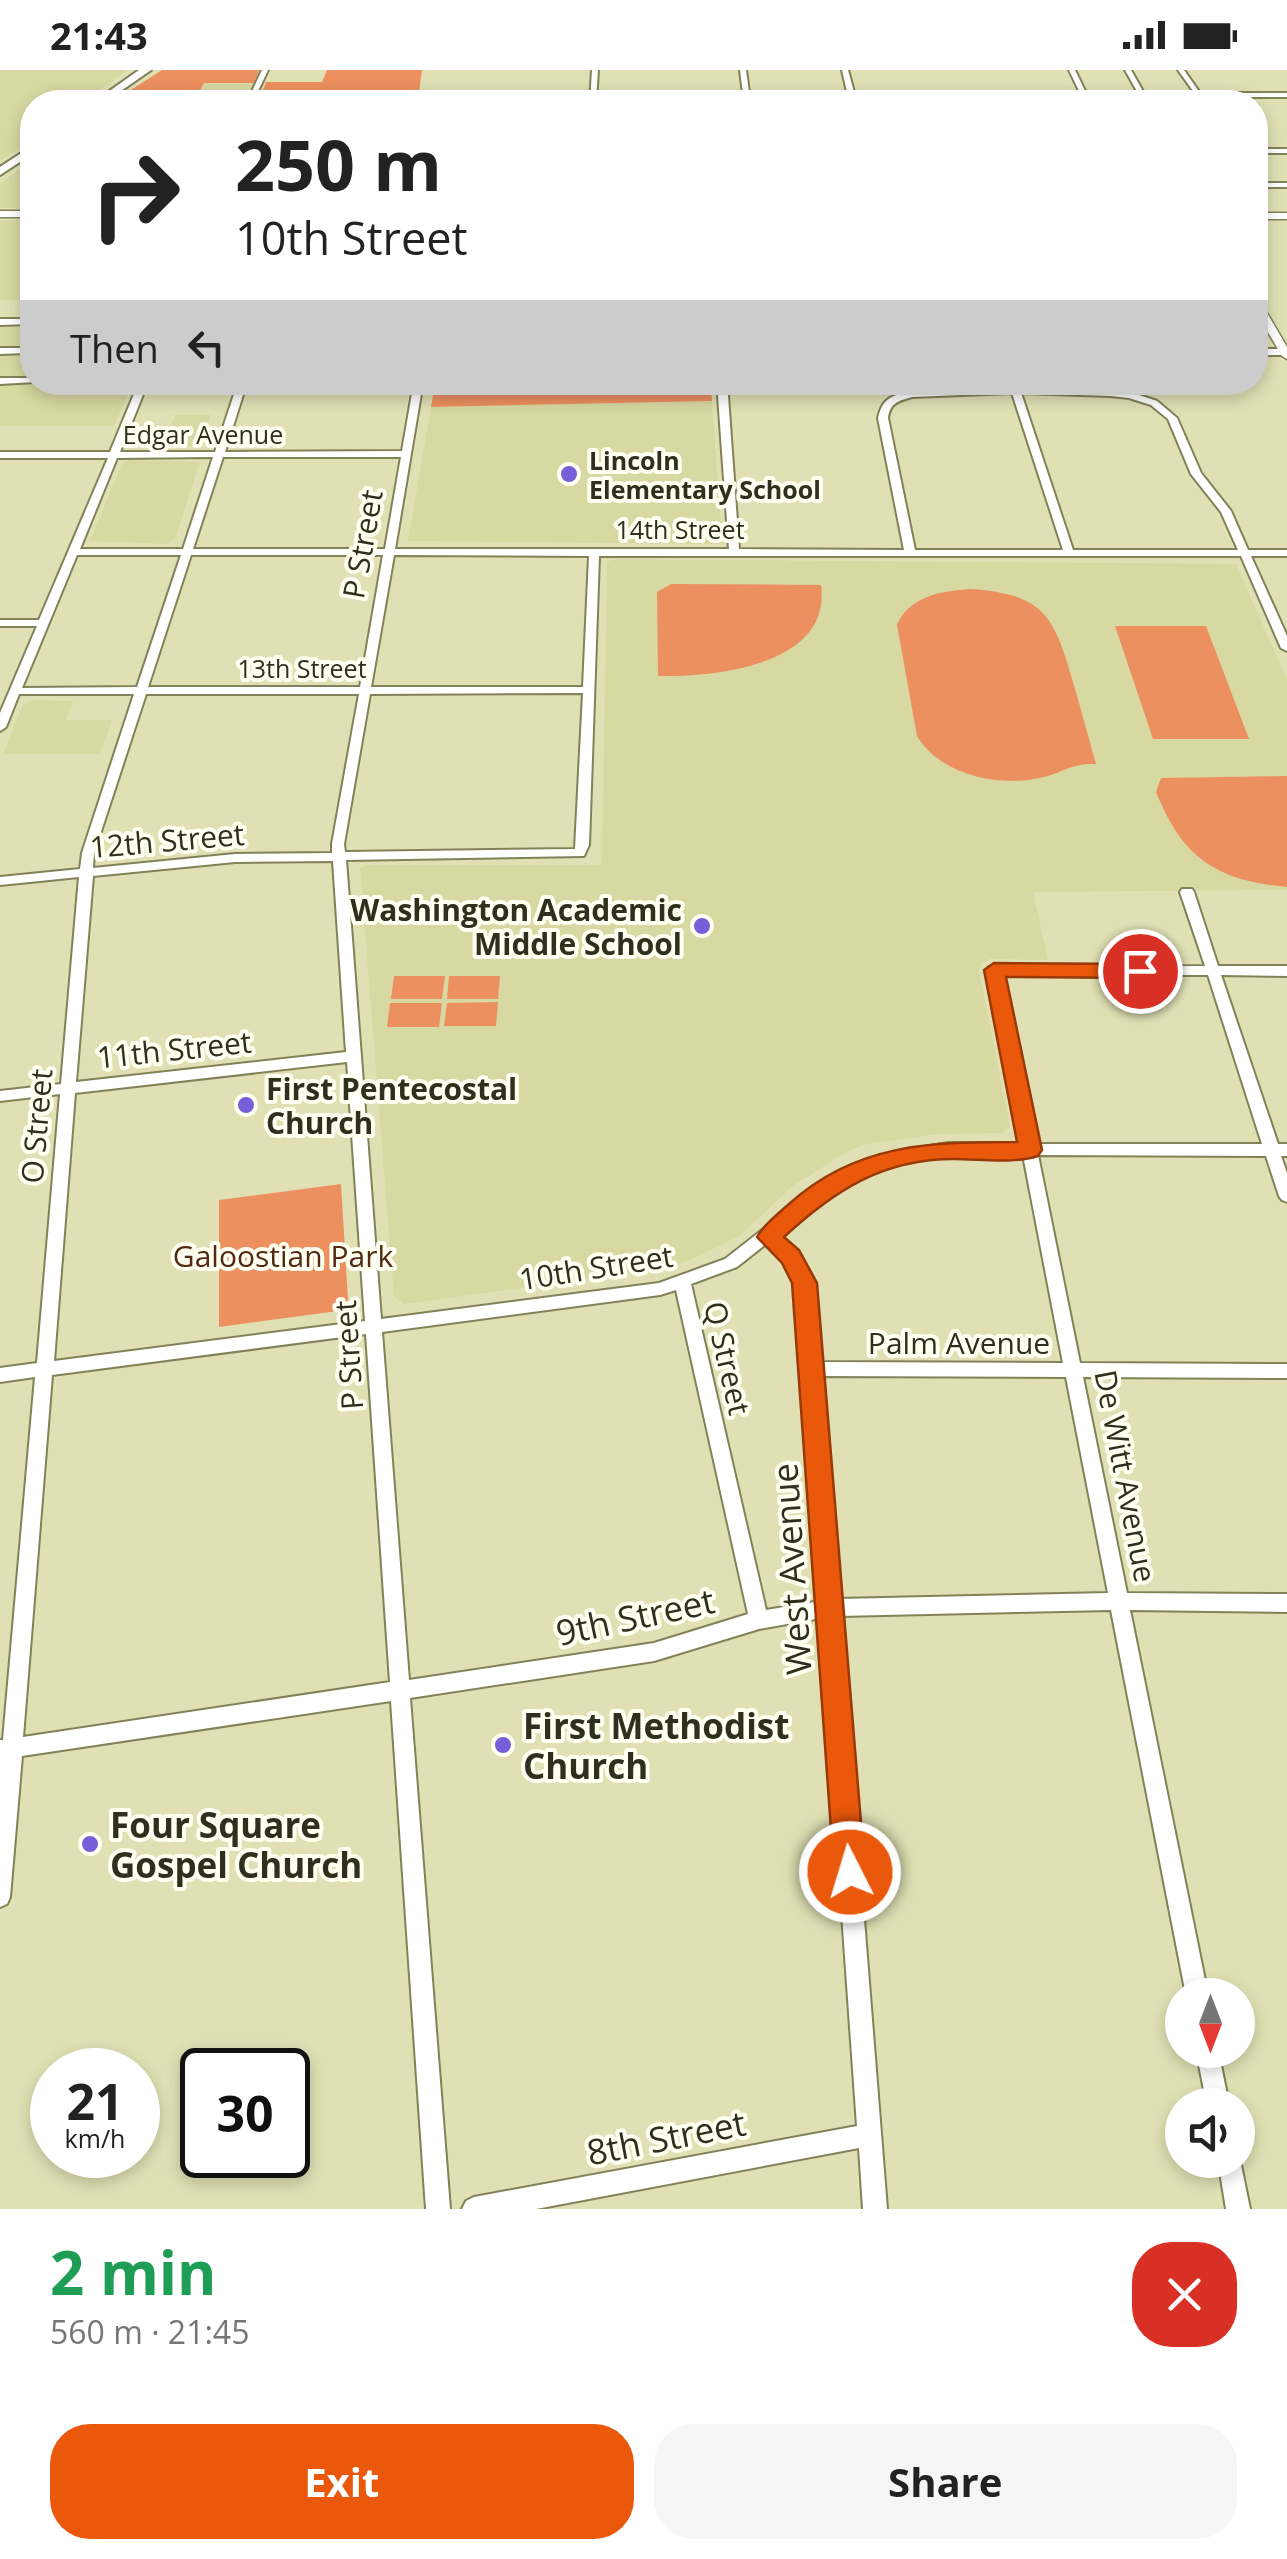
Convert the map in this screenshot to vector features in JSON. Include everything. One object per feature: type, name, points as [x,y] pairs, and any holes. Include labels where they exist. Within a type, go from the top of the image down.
[{"type":"main road","points":[[117,90],[146,70]]},
{"type":"street","points":[[1268,323],[1286,354]]},
{"type":"street","points":[[0,727],[139,395]]},
{"type":"street","name":"O Street","points":[[0,1898],[6,1749],[92,835],[239,395]]},
{"type":"street","name":"P Street","points":[[418,395],[338,834],[438,2209]]},
{"type":"street","points":[[723,395],[734,551]]},
{"type":"street","points":[[910,552],[883,418],[888,404],[911,395]]},
{"type":"street","points":[[1018,395],[1069,552]]},
{"type":"street","points":[[1124,395],[1162,407],[1172,418],[1196,474],[1226,511],[1287,648]]},
{"type":"street","name":"Edgar Avenue","points":[[0,455],[407,454]]},
{"type":"street","points":[[588,690],[594,551]]},
{"type":"street","name":"14th Street","points":[[73,552],[1287,554]]},
{"type":"street","points":[[0,624],[44,623]]},
{"type":"street","name":"13th Street","points":[[15,691],[588,690]]},
{"type":"street","name":"12th Street","points":[[0,881],[235,858],[579,853],[583,845],[588,690]]},
{"type":"street","points":[[1187,892],[1212,971],[1280,1150],[1287,1196]]},
{"type":"street","name":"De Witt Avenue","points":[[1194,1978],[994,970],[1212,971]]},
{"type":"street","points":[[1212,971],[1287,971]]},
{"type":"street","name":"11th Street","points":[[0,1096],[354,1056]]},
{"type":"street","name":"10th Street","points":[[0,1374],[683,1283],[732,1263],[768,1237],[817,1192],[881,1160],[930,1150],[1280,1150]]},
{"type":"street","name":"West Avenue","points":[[768,1237],[791,1256],[804,1283],[875,2209]]},
{"type":"street","name":"Q Street","points":[[683,1283],[759,1620]]},
{"type":"street","name":"Palm Avenue","points":[[812,1368],[1287,1371]]},
{"type":"street","name":"9th Street","points":[[6,1749],[654,1652],[759,1620],[829,1608],[1120,1601],[1287,1602]]},
{"type":"street","name":"8th Street","points":[[474,2209],[870,2135]]},
{"type":"street","points":[[1232,2178],[1238,2209]]},
{"type":"shaded area","points":[[0,70],[128,70],[100,90],[20,90],[20,148],[0,162]]},
{"type":"shaded area","points":[[204,83],[254,83],[251,90],[200,90]]},
{"type":"shaded area","points":[[20,169],[20,208],[0,208],[0,183]]},
{"type":"shaded area","points":[[0,220],[20,220],[20,300],[0,300]]},
{"type":"shaded area","points":[[0,325],[20,325],[20,395],[128,395],[114,426],[0,426]]},
{"type":"shaded area","name":"Lincoln Elementary School","points":[[712,401],[722,542],[719,544],[408,541],[431,407]]},
{"type":"shaded area","points":[[175,415],[211,415],[201,445],[163,448]]},
{"type":"shaded area","points":[[200,462],[175,539],[166,544],[90,541],[122,463]]},
{"type":"shaded area","name":"Washington Academic Middle School","points":[[614,559],[1236,564],[1287,680],[1287,890],[1033,892],[1048,960],[990,959],[981,963],[979,971],[1010,1127],[1002,1133],[938,1134],[867,1144],[848,1151],[794,1185],[739,1236],[690,1260],[661,1269],[404,1304],[394,1297],[360,868],[602,865],[607,562]]},
{"type":"shaded area","points":[[31,700],[73,701],[66,720],[112,720],[100,754],[3,754],[23,705]]},
{"type":"green space","points":[[162,70],[259,70],[254,83],[204,83],[200,90],[131,90]]},
{"type":"green space","points":[[327,70],[422,70],[419,90],[263,90],[266,82],[322,82]]},
{"type":"green space","points":[[433,395],[712,395],[712,401],[431,407]]},
{"type":"green space","points":[[671,584],[821,585],[819,612],[808,634],[789,650],[765,661],[709,674],[658,676],[657,592]]},
{"type":"green space","points":[[970,589],[1015,596],[1031,603],[1052,625],[1066,659],[1096,764],[1027,780],[991,779],[973,776],[941,761],[917,736],[897,625],[918,601]]},
{"type":"green space","points":[[1115,626],[1206,626],[1249,739],[1153,739]]},
{"type":"green space","points":[[1287,776],[1287,887],[1240,878],[1205,862],[1178,834],[1156,792],[1161,778]]},
{"type":"green space","points":[[394,976],[445,976],[442,999],[391,999]]},
{"type":"green space","points":[[449,976],[500,976],[498,999],[447,999]]},
{"type":"green space","points":[[498,1002],[496,1026],[444,1026],[447,1003]]},
{"type":"green space","points":[[390,1003],[442,1003],[439,1027],[387,1027]]},
{"type":"green space","name":"Galoostian Park","points":[[341,1184],[348,1300],[338,1311],[219,1327],[219,1200]]},
{"type":"place","name":"Lincoln Elementary School","points":[[569,474]]},
{"type":"place","name":"Washington Academic Middle School","points":[[702,926]]},
{"type":"place","name":"First Pentecostal Church","points":[[246,1105]]},
{"type":"place","name":"First Methodist Church","points":[[503,1745]]},
{"type":"place","name":"Four Square Gospel Church","points":[[90,1844]]},
{"type":"route","points":[[850,1872],[804,1283],[791,1256],[768,1237],[817,1192],[881,1160],[930,1150],[1030,1150],[994,970],[1140,971]]}]
